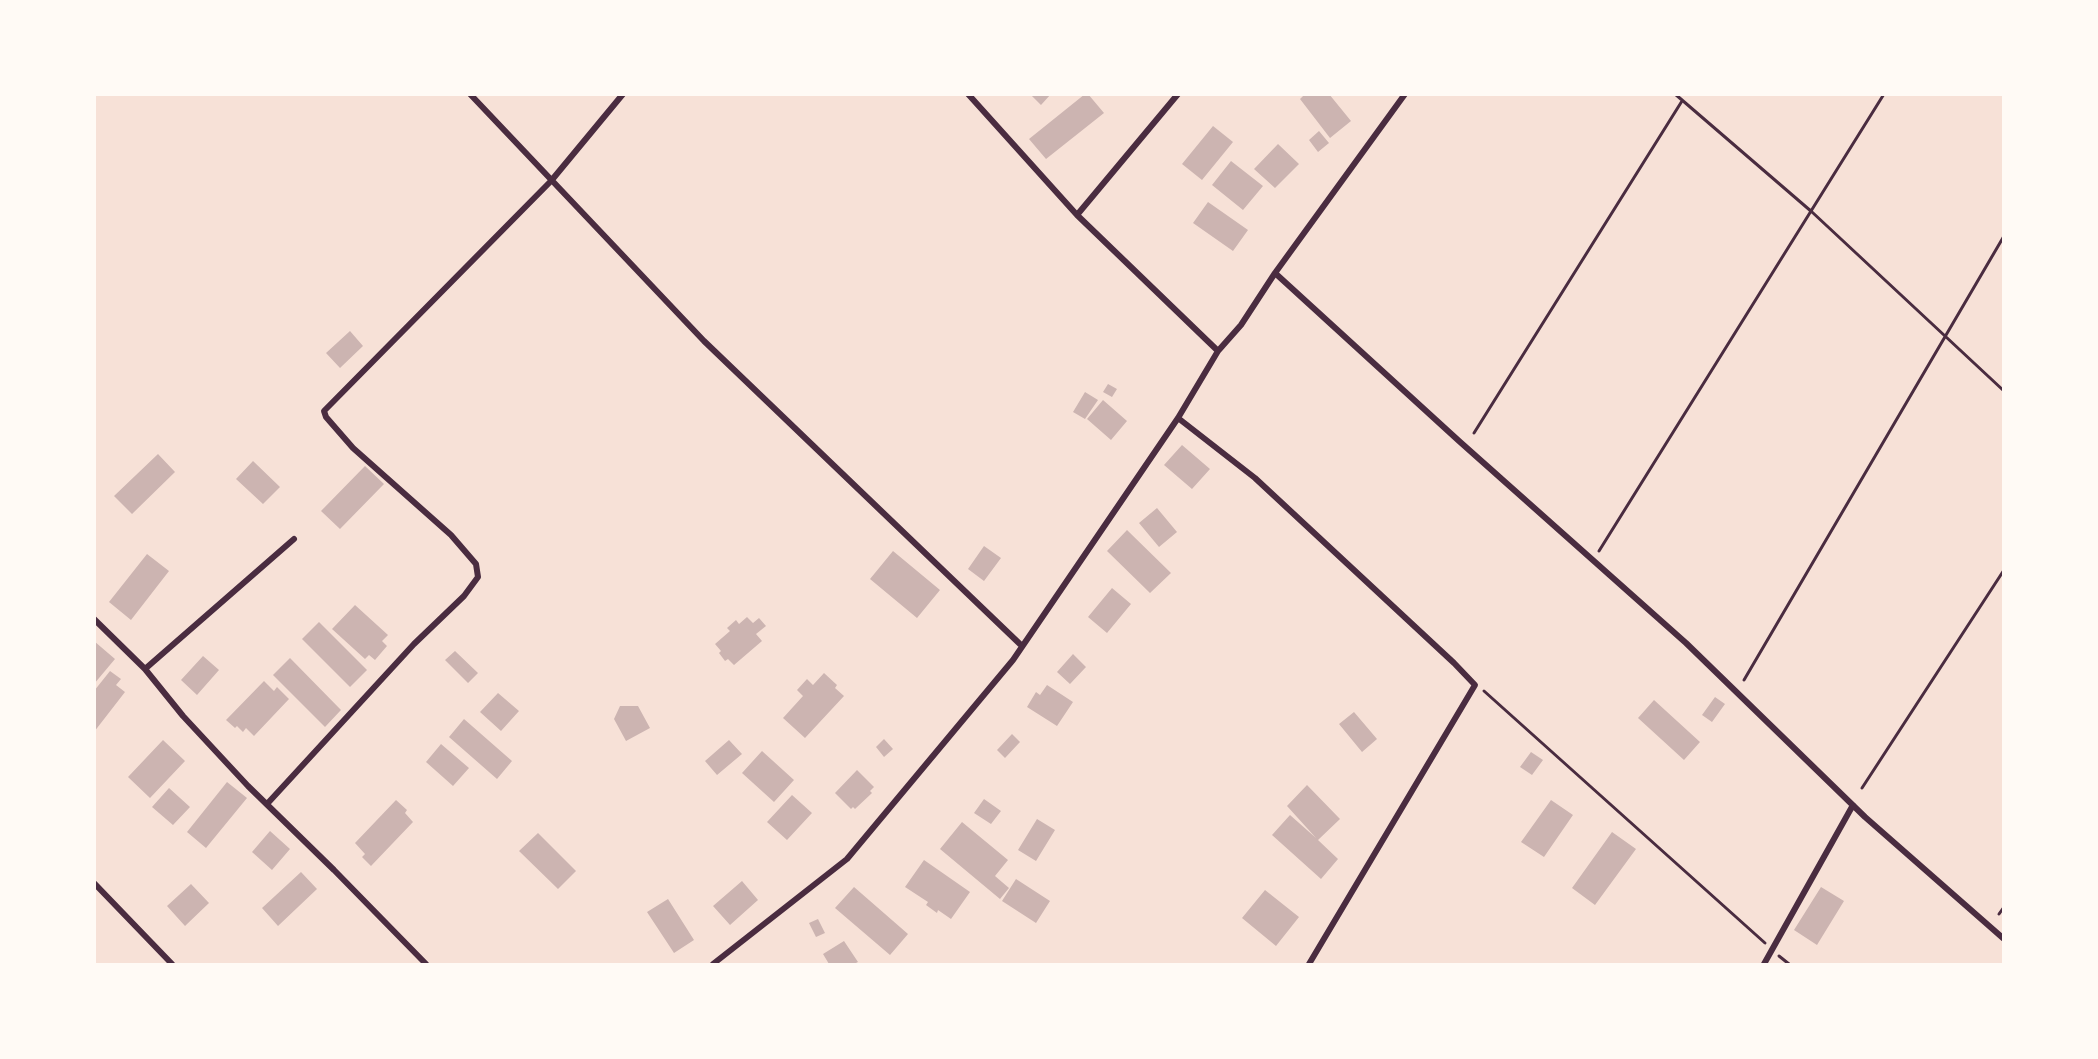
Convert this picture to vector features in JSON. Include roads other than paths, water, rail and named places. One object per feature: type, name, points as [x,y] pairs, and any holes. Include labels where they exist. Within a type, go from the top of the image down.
[{"type":"street","points":[[470,94],[704,341],[1022,646]]},
{"type":"street","points":[[267,804],[414,644],[464,596],[478,577],[476,564],[451,535],[353,448],[326,417],[324,411],[551,182],[623,94]]},
{"type":"street","points":[[968,94],[1077,215],[1218,351]]},
{"type":"street","points":[[1077,215],[1178,94]]},
{"type":"street","points":[[713,964],[847,859],[1013,660],[1178,418],[1218,351],[1240,324],[1405,94]]},
{"type":"street","points":[[1275,273],[1450,433],[1686,643],[1853,805],[2004,939]]},
{"type":"street","points":[[1178,418],[1255,477],[1475,685],[1309,964]]},
{"type":"street","points":[[145,669],[294,539]]},
{"type":"street","points":[[94,619],[145,669],[183,716],[267,804],[426,964]]},
{"type":"street","points":[[1764,964],[1853,805]]},
{"type":"street","points":[[94,883],[172,964]]}]
